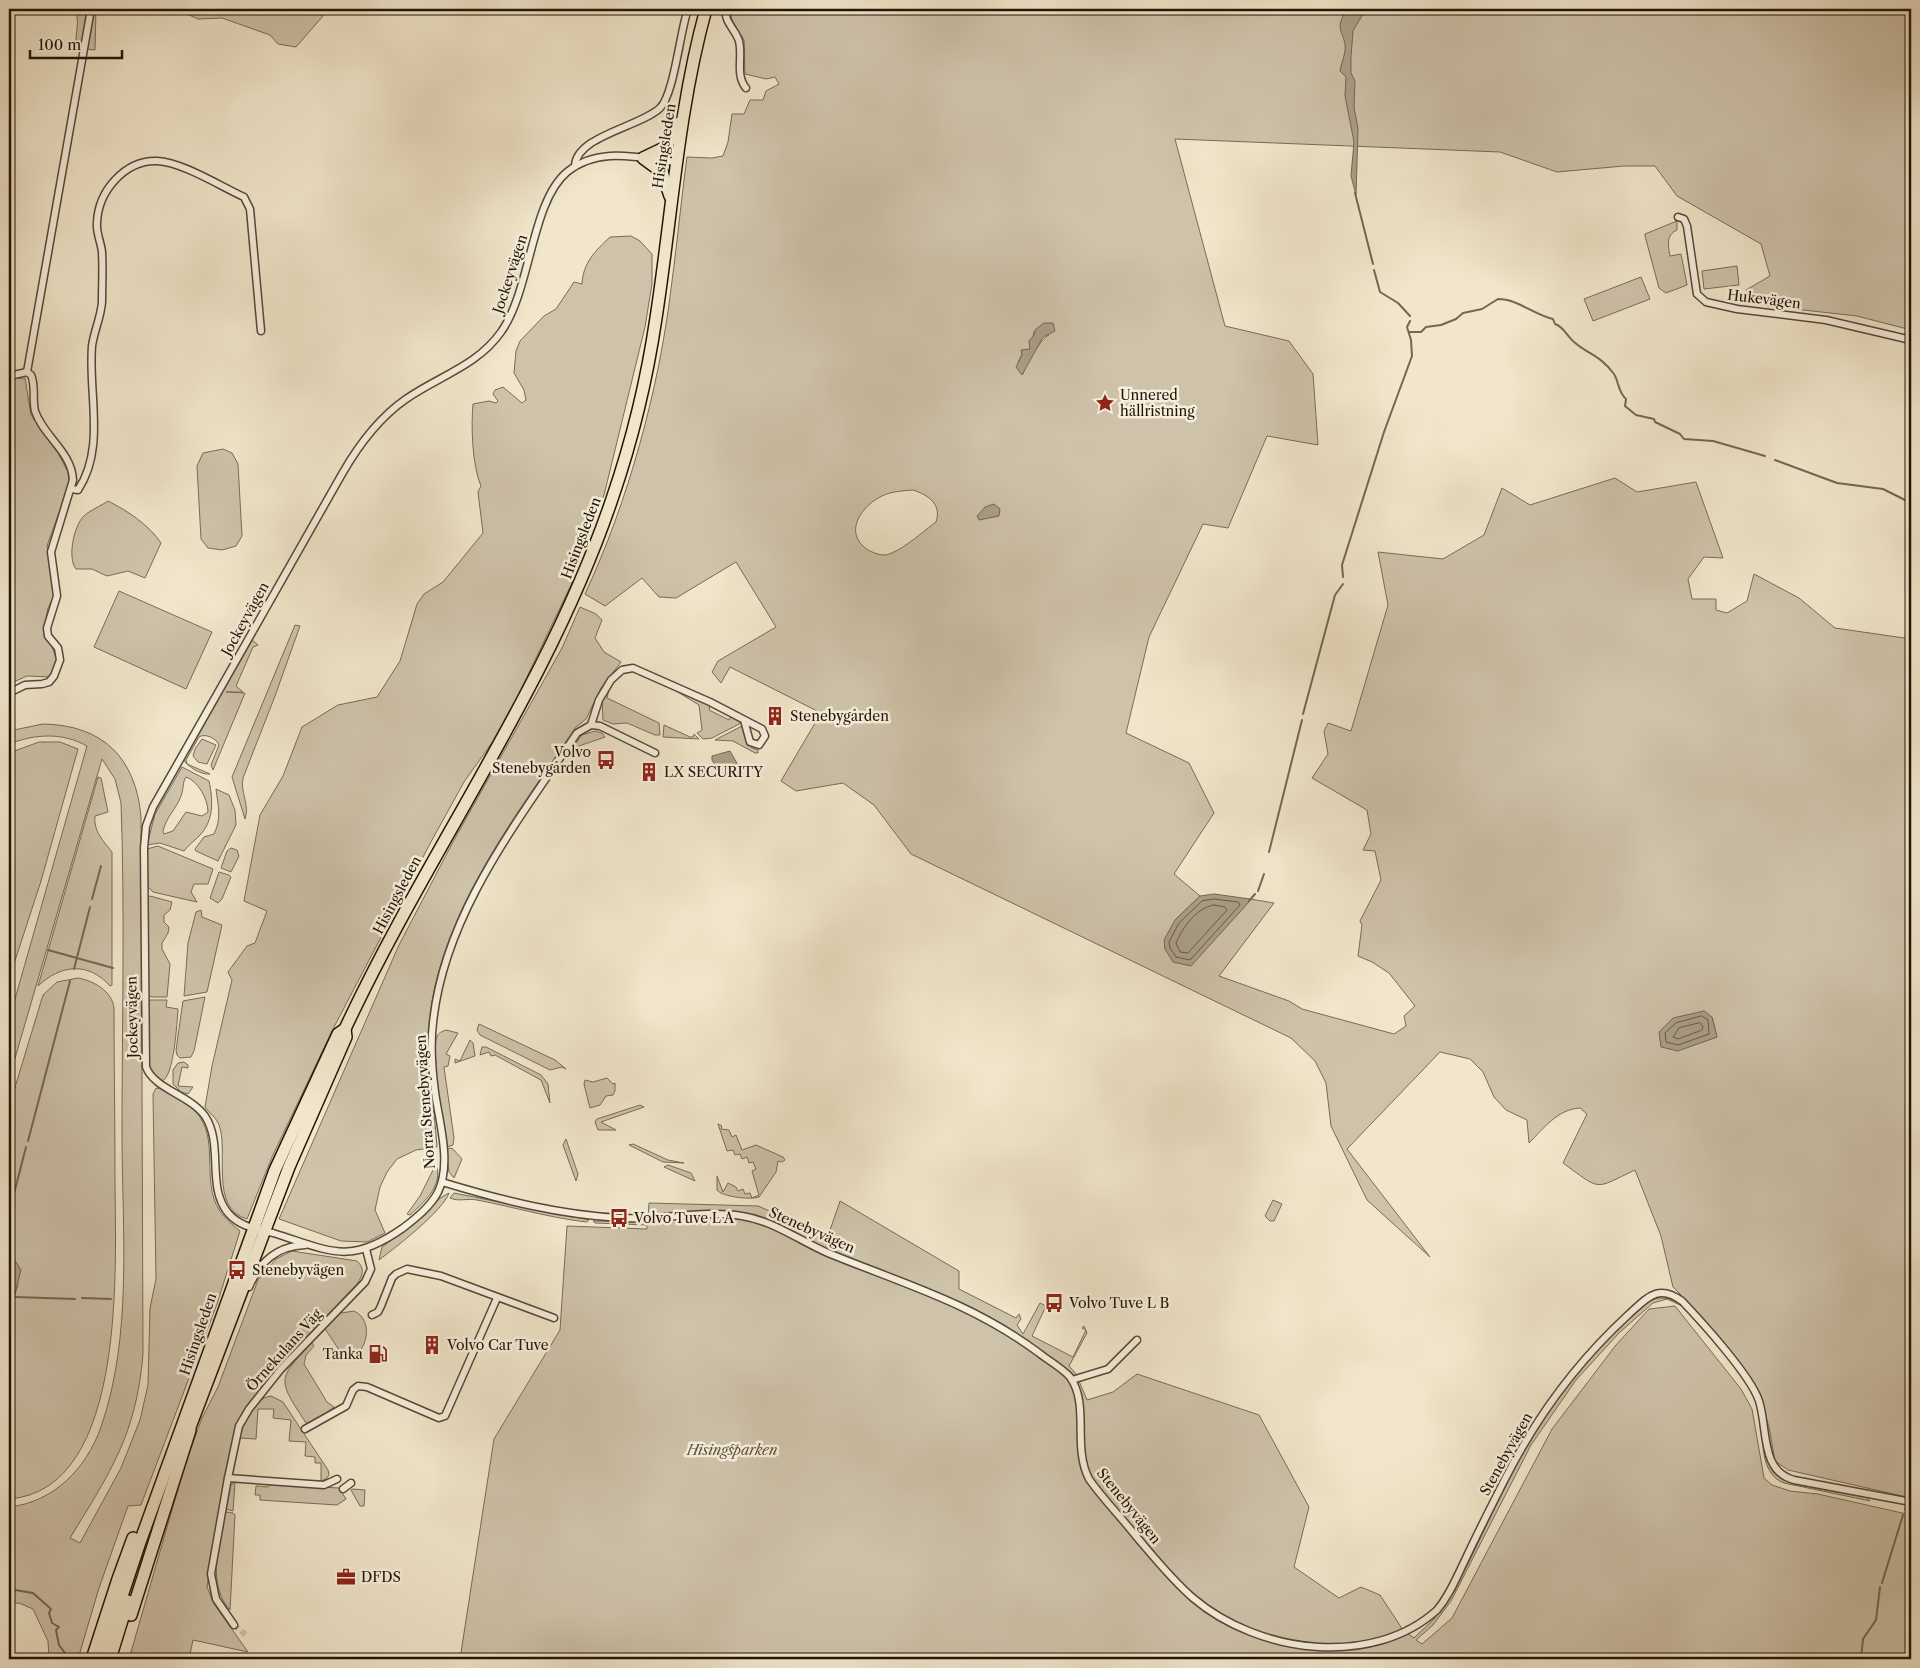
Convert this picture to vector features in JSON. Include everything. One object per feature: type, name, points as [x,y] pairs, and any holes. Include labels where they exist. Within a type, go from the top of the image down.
[{"type":"highway","name":"Hisingsleden","points":[[101,1659],[115,1627],[259,1230],[289,1167],[346,1036],[345,1029],[408,906],[547,655],[593,554],[623,466],[644,385],[656,318],[683,115],[706,9]]},
{"type":"highway","points":[[671,199],[662,172],[643,158],[666,147],[683,115]]},
{"type":"highway","name":"Hisingsleden","points":[[189,1419],[232,1316],[259,1230]]},
{"type":"highway","points":[[92,1659],[121,1571],[170,1445],[189,1419]]},
{"type":"highway","points":[[117,1659],[189,1419]]},
{"type":"highway","name":"Hisingsleden","points":[[110,1659],[115,1627]]},
{"type":"street","points":[[27,372],[91,9]]},
{"type":"street","points":[[575,166],[577,155],[588,144],[646,117],[662,106],[671,82],[688,9]]},
{"type":"street","points":[[725,9],[727,23],[738,39],[740,76],[746,88]]},
{"type":"street","name":"Jockeyvägen","points":[[259,1230],[246,1226],[234,1219],[222,1204],[217,1186],[213,1137],[206,1118],[192,1102],[154,1080],[146,1067],[143,896],[144,845],[148,820],[164,786],[361,444],[404,400],[458,371],[481,355],[508,323],[551,192],[558,181],[575,166],[594,157],[643,158],[676,162]]},
{"type":"street","points":[[71,489],[78,490],[87,474],[95,426],[92,352],[102,305],[102,269],[97,221],[102,204],[116,178],[123,172],[140,163],[165,162],[244,197],[250,209],[261,331]]},
{"type":"street","name":"Hukevägen","points":[[1678,216],[1684,219],[1687,226],[1697,294],[1706,302],[1737,309],[1826,320],[1911,340]]},
{"type":"street","points":[[9,376],[27,372]]},
{"type":"street","points":[[9,693],[25,685],[49,682],[54,676],[60,660],[58,648],[48,636],[48,628],[57,596],[56,576],[50,558],[73,480],[71,467],[36,413],[33,379],[27,372]]},
{"type":"street","points":[[655,753],[600,726],[591,725],[601,694],[616,674],[629,668],[643,672],[744,720]]},
{"type":"street","name":"Norra Stenebyvägen","points":[[259,1230],[339,1252],[366,1249],[384,1240],[421,1213],[433,1200],[442,1182],[443,1149],[433,1075],[431,1040],[436,998],[442,971],[460,924],[488,870],[520,817],[577,733],[591,725]]},
{"type":"street","name":"Stenebyvägen","points":[[442,1182],[513,1202],[587,1215],[634,1218],[729,1215],[761,1221],[826,1252],[928,1291],[1015,1335],[1067,1374],[1072,1380],[1080,1403],[1080,1453],[1084,1470],[1095,1488],[1161,1565],[1191,1596],[1227,1622],[1273,1644],[1315,1654]]},
{"type":"street","points":[[232,1316],[240,1306],[257,1271],[265,1261],[282,1249],[309,1245]]},
{"type":"street","name":"Örnekulans Väg","points":[[234,1625],[216,1599],[211,1574],[236,1436],[249,1409],[287,1362],[365,1282],[371,1269],[366,1249]]},
{"type":"street","points":[[372,1315],[378,1312],[383,1303],[392,1278],[407,1269],[441,1276],[554,1318]]},
{"type":"street","name":"Stenebyvägen","points":[[1402,1641],[1424,1624],[1446,1598],[1518,1454],[1541,1416],[1570,1376],[1611,1332],[1647,1299],[1660,1292],[1675,1296],[1690,1309],[1752,1386],[1761,1406],[1770,1458],[1779,1474],[1794,1480],[1909,1502]]},
{"type":"street","points":[[304,1429],[346,1406],[352,1390],[358,1386],[367,1387],[439,1418],[445,1416],[497,1298]]},
{"type":"street","points":[[1072,1380],[1108,1369],[1137,1340]]},
{"type":"street","points":[[228,1478],[324,1484],[337,1479]]},
{"type":"street","points":[[343,1489],[352,1483]]},
{"type":"green space","points":[[74,9],[96,9],[95,50],[77,48],[77,19]]},
{"type":"green space","points":[[176,9],[329,9],[296,47],[278,44],[270,35],[222,18],[198,19]]},
{"type":"green space","points":[[730,9],[781,9],[788,13],[798,12],[800,9],[1911,9],[1911,330],[1857,316],[1767,306],[1746,290],[1770,276],[1761,244],[1677,196],[1655,166],[1624,166],[1557,172],[1500,152],[1175,139],[1225,326],[1289,341],[1313,374],[1318,445],[1267,436],[1228,528],[1203,524],[1149,637],[1126,733],[1189,763],[1214,813],[1174,874],[1200,896],[1175,920],[1248,903],[1250,899],[1274,903],[1219,976],[1289,1001],[1302,1009],[1394,1034],[1406,1026],[1404,1016],[1415,1006],[1389,973],[1358,956],[1362,925],[1360,921],[1381,880],[1375,851],[1363,850],[1371,834],[1367,810],[1312,778],[1328,754],[1324,731],[1328,723],[1351,731],[1388,605],[1378,552],[1443,559],[1484,535],[1502,488],[1530,505],[1615,478],[1637,492],[1696,482],[1723,558],[1704,557],[1688,579],[1692,599],[1716,599],[1716,610],[1727,613],[1747,601],[1754,574],[1799,598],[1835,628],[1911,639],[1911,1498],[1788,1470],[1775,1461],[1769,1427],[1756,1386],[1688,1302],[1673,1287],[1661,1236],[1635,1170],[1612,1181],[1598,1184],[1585,1179],[1563,1163],[1587,1114],[1580,1108],[1572,1109],[1558,1116],[1529,1143],[1527,1120],[1506,1110],[1494,1097],[1483,1072],[1470,1059],[1440,1052],[1347,1149],[1430,1257],[1367,1200],[1331,1126],[1326,1083],[1315,1061],[1291,1038],[911,854],[874,805],[843,783],[796,791],[781,781],[821,713],[730,667],[721,683],[712,672],[718,661],[776,627],[736,562],[676,598],[659,597],[642,578],[605,606],[585,594],[615,522],[640,444],[650,405],[666,327],[687,157],[712,158],[723,156],[728,142],[732,114],[744,114],[750,100],[763,100],[766,91],[779,84],[775,77],[766,79],[745,74],[744,40],[732,20]],"holes":[[[1034,332],[1049,335],[1042,340],[1035,350],[1023,370],[1023,374],[1018,362],[1022,354],[1030,349]],[[913,490],[919,492],[932,501],[937,510],[937,516],[936,522],[918,536],[896,551],[884,555],[870,551],[863,546],[858,539],[856,525],[868,505],[882,496],[894,492]],[[1712,1017],[1717,1037],[1699,1043]]]},
{"type":"green space","points":[[1677,221],[1677,230],[1669,238],[1669,252],[1670,256],[1681,254],[1687,285],[1666,293],[1659,288],[1645,234]]},
{"type":"green space","points":[[631,236],[640,241],[652,254],[652,284],[645,327],[604,495],[591,523],[571,585],[513,706],[496,737],[464,782],[333,1029],[272,1157],[247,1219],[235,1213],[228,1204],[222,1178],[222,1136],[219,1125],[205,1107],[212,1066],[232,980],[228,972],[247,946],[255,943],[267,911],[244,901],[260,815],[283,776],[302,727],[338,705],[377,697],[400,661],[417,604],[424,594],[443,582],[483,533],[478,492],[481,486],[473,445],[473,404],[489,401],[496,403],[498,401],[493,394],[495,390],[503,387],[522,403],[526,400],[524,390],[514,373],[516,351],[520,341],[544,316],[556,309],[574,282],[582,284],[587,264],[595,252],[610,237]]},
{"type":"green space","points":[[1737,266],[1739,285],[1704,289],[1702,271]]},
{"type":"green space","points":[[1641,277],[1650,299],[1593,321],[1584,299]]},
{"type":"green space","points":[[25,378],[31,415],[58,453],[68,472],[69,485],[47,546],[55,594],[48,608],[44,627],[57,660],[50,677],[27,676],[9,684],[9,379]]},
{"type":"green space","points":[[223,449],[232,453],[238,464],[242,536],[236,546],[222,550],[208,548],[201,539],[197,466],[203,453]]},
{"type":"green space","points":[[108,501],[138,519],[161,543],[145,578],[128,571],[107,576],[92,569],[76,569],[73,564],[73,542],[80,520],[89,512]]},
{"type":"green space","points":[[119,591],[212,632],[186,689],[94,647]]},
{"type":"green space","points":[[580,607],[596,614],[602,620],[595,638],[604,652],[621,662],[601,688],[586,719],[576,727],[503,835],[460,913],[444,953],[433,995],[428,1038],[437,1147],[416,1150],[397,1159],[387,1172],[380,1187],[375,1210],[385,1233],[367,1242],[341,1241],[279,1219],[399,945],[454,840],[562,648]]},
{"type":"green space","points":[[295,625],[300,626],[243,778],[245,819],[232,777]]},
{"type":"green space","points":[[251,639],[258,645],[253,647],[236,686],[243,692],[226,692],[245,693],[213,770],[211,765],[219,745],[215,740],[207,736],[199,737],[186,760],[187,764],[183,759]]},
{"type":"green space","points":[[671,688],[710,706],[709,710],[729,720],[731,716],[741,723],[712,738],[703,739],[697,733],[702,730],[699,705]]},
{"type":"green space","points":[[609,690],[607,698],[659,723],[660,735],[655,735],[627,723],[613,724],[603,720],[602,699]]},
{"type":"green space","points":[[43,724],[64,726],[83,731],[99,738],[113,749],[124,762],[132,778],[138,796],[141,817],[143,1354],[140,1382],[128,1430],[109,1472],[70,1538],[80,1543],[121,1468],[140,1420],[148,1385],[150,1308],[156,1279],[153,1094],[156,1088],[167,1091],[183,1101],[195,1111],[203,1122],[209,1146],[211,1185],[214,1199],[228,1221],[240,1231],[217,1304],[141,1505],[128,1506],[99,1588],[78,1659],[49,1659],[48,1641],[33,1609],[19,1603],[9,1604],[9,1507],[25,1504],[54,1491],[66,1481],[87,1457],[101,1427],[111,1392],[118,1356],[124,1282],[121,803],[115,779],[102,759],[9,1079],[9,1020],[87,746],[68,738],[48,736],[29,738],[9,744],[9,731]]},
{"type":"green space","points":[[664,725],[690,737],[693,737],[694,734],[699,739],[663,737]]},
{"type":"green space","points":[[742,726],[748,744],[753,749],[758,750],[758,753],[733,741],[715,740]]},
{"type":"green space","points":[[595,731],[602,733],[605,737],[579,746],[573,752],[568,753],[582,735]]},
{"type":"green space","points":[[202,739],[216,745],[207,764],[198,762],[193,756],[195,749]]},
{"type":"green space","points":[[39,742],[60,742],[78,749],[41,881],[9,979],[9,753]]},
{"type":"green space","points":[[187,764],[210,774],[199,772]]},
{"type":"green space","points":[[182,767],[209,781],[212,802],[208,822],[201,834],[184,851],[160,843],[147,845],[155,814]],"holes":[[[186,777],[202,791],[208,812],[202,816],[186,812],[173,831],[164,834],[163,831],[167,821],[181,796],[185,779]]]},
{"type":"green space","points":[[98,777],[101,778],[108,812],[95,816],[95,821],[99,835],[112,852],[112,985],[110,986],[93,972],[74,969],[55,974],[38,986]]},
{"type":"green space","points":[[216,789],[229,795],[235,810],[236,825],[218,861],[195,849],[204,837],[214,834],[218,823],[219,812]]},
{"type":"green space","points":[[158,846],[213,869],[208,884],[194,884],[191,892],[197,902],[153,892],[148,887],[147,849]]},
{"type":"green space","points":[[231,848],[237,850],[239,856],[231,872],[221,868],[227,851]]},
{"type":"green space","points":[[219,872],[231,877],[222,899],[218,903],[210,898]]},
{"type":"green space","points":[[150,896],[172,902],[170,910],[164,915],[164,922],[169,927],[162,943],[162,949],[170,964],[167,997],[151,997],[148,994],[147,898]]},
{"type":"green space","points":[[201,910],[202,917],[222,925],[207,992],[184,996],[188,943],[196,912]]},
{"type":"green space","points":[[78,978],[96,984],[106,992],[113,1002],[114,1008],[115,1262],[113,1314],[107,1366],[95,1415],[76,1457],[48,1486],[9,1499],[9,1332],[14,1326],[12,1305],[18,1284],[11,1257],[9,1256],[9,1107],[43,995],[57,982]]},
{"type":"green space","points":[[205,997],[194,1051],[191,1057],[180,1058],[176,1050],[183,1001]]},
{"type":"green space","points":[[149,1000],[167,1000],[166,1007],[178,1009],[172,1060],[166,1077],[162,1081],[158,1080],[148,1067]]},
{"type":"green space","points":[[479,1024],[555,1060],[566,1069],[562,1067],[550,1070],[480,1035],[477,1030]]},
{"type":"green space","points":[[446,1030],[458,1033],[446,1054],[450,1056],[448,1066],[444,1067],[454,1138],[453,1145],[447,1147],[440,1111],[435,1062],[436,1038]]},
{"type":"green space","points":[[470,1040],[473,1043],[475,1056],[455,1063],[455,1059],[460,1061]]},
{"type":"green space","points":[[482,1047],[486,1047],[541,1075],[548,1084],[550,1103],[541,1080],[495,1055],[491,1056],[489,1052],[480,1055]]},
{"type":"green space","points":[[184,1062],[188,1065],[188,1068],[182,1067],[178,1086],[193,1087],[188,1094],[181,1092],[173,1084],[173,1070],[178,1063]]},
{"type":"green space","points":[[607,1078],[613,1084],[615,1083],[613,1095],[606,1096],[600,1105],[590,1108],[584,1084],[585,1080],[593,1082]]},
{"type":"green space","points":[[640,1105],[644,1107],[601,1122],[616,1130],[598,1130],[595,1122],[597,1119]]},
{"type":"green space","points":[[718,1124],[722,1126],[721,1129],[729,1130],[732,1137],[736,1135],[742,1150],[756,1145],[783,1157],[785,1160],[782,1162],[778,1161],[776,1172],[759,1197],[752,1198],[759,1195],[752,1171],[756,1169],[753,1162],[749,1163],[747,1157],[742,1159],[740,1154],[735,1155],[733,1150],[727,1151]]},
{"type":"green space","points":[[566,1139],[578,1174],[576,1181],[563,1145]]},
{"type":"green space","points":[[633,1144],[668,1160],[684,1163],[663,1162],[629,1145]]},
{"type":"green space","points":[[452,1148],[462,1159],[454,1178],[449,1172],[446,1149]]},
{"type":"green space","points":[[668,1165],[691,1173],[695,1181],[664,1167]]},
{"type":"green space","points":[[437,1168],[437,1182],[430,1195],[410,1215],[407,1214],[420,1196],[433,1170]]},
{"type":"green space","points":[[717,1176],[723,1192],[728,1183],[736,1187],[738,1191],[743,1189],[745,1194],[750,1193],[752,1198],[737,1197],[720,1192],[717,1190]]},
{"type":"green space","points":[[449,1193],[445,1201],[428,1219],[379,1260],[382,1247],[425,1215],[440,1198]]},
{"type":"green space","points":[[454,1193],[589,1220],[587,1222],[573,1220],[477,1200],[450,1198]]},
{"type":"green space","points":[[1273,1200],[1282,1204],[1274,1221],[1270,1221],[1265,1216]]},
{"type":"green space","name":"Hisingsparken","points":[[840,1201],[959,1271],[959,1289],[1016,1318],[1019,1314],[1021,1319],[1017,1325],[1023,1334],[1040,1303],[1046,1306],[1032,1336],[1073,1357],[1086,1330],[1087,1333],[1069,1366],[1076,1374],[1087,1400],[1113,1392],[1137,1374],[1259,1415],[1309,1507],[1294,1567],[1339,1598],[1361,1587],[1380,1595],[1403,1630],[1414,1638],[1434,1619],[1448,1601],[1518,1461],[1549,1412],[1570,1384],[1604,1344],[1647,1302],[1664,1298],[1674,1301],[1684,1307],[1667,1299],[1653,1303],[1619,1333],[1576,1380],[1531,1445],[1451,1601],[1433,1625],[1416,1640],[1422,1644],[1452,1618],[1552,1429],[1616,1345],[1649,1309],[1675,1306],[1741,1389],[1752,1409],[1764,1478],[1772,1485],[1790,1491],[1818,1494],[1911,1515],[1911,1659],[460,1659],[494,1439],[560,1330],[567,1226],[647,1229],[647,1225],[595,1223],[593,1221],[648,1221],[649,1203],[758,1206],[828,1236]]},
{"type":"green space","points":[[292,1251],[357,1261],[360,1264],[362,1273],[356,1285],[267,1379],[237,1423],[227,1468],[207,1587],[214,1604],[248,1652],[193,1640],[189,1659],[129,1659],[187,1458],[202,1418],[218,1387],[258,1280],[276,1259]]},
{"type":"green space","points":[[354,1311],[365,1322],[366,1338],[359,1352],[346,1360],[325,1329],[341,1313]]},
{"type":"green space","points":[[312,1343],[314,1346],[306,1355],[304,1364],[327,1402],[334,1407],[315,1421],[306,1423],[290,1398],[285,1381],[292,1365]]},
{"type":"green space","points":[[271,1396],[283,1402],[328,1470],[329,1475],[326,1479],[321,1481],[321,1463],[315,1463],[315,1457],[305,1456],[306,1442],[289,1441],[291,1420],[273,1418],[274,1409],[258,1409],[256,1439],[239,1438],[243,1425],[254,1406],[259,1401]]},
{"type":"green space","points":[[1762,1423],[1768,1461],[1773,1472],[1779,1477],[1802,1485],[1865,1496],[1870,1501],[1784,1483],[1776,1479],[1767,1466],[1765,1458]]},
{"type":"green space","points":[[235,1482],[233,1511],[226,1509],[230,1486]]},
{"type":"green space","points":[[270,1484],[339,1488],[346,1499],[337,1505],[260,1500],[260,1495],[255,1495],[256,1486],[268,1487]]},
{"type":"green space","points":[[351,1490],[365,1490],[364,1506],[360,1506]]},
{"type":"green space","points":[[226,1512],[235,1515],[230,1610],[220,1593],[216,1574],[223,1520]]},
{"type":"water","points":[[1348,9],[1366,9],[1353,31],[1351,57],[1351,73],[1355,81],[1354,107],[1358,129],[1356,195],[1351,176],[1354,142],[1345,96],[1346,77],[1340,71],[1345,45],[1340,27],[1343,16]]},
{"type":"water","points":[[1044,323],[1053,323],[1055,331],[1043,337],[1022,375],[1016,367],[1022,355],[1021,350],[1030,349],[1029,341],[1034,335],[1035,330]]},
{"type":"water","points":[[994,504],[1000,509],[999,516],[979,520],[977,516],[985,507]]},
{"type":"water","points":[[730,751],[738,765],[725,770],[717,768],[712,760],[712,756]]},
{"type":"water","points":[[1214,894],[1250,899],[1191,966],[1173,962],[1165,949],[1164,940],[1175,920],[1200,896]]},
{"type":"water","points":[[1704,1011],[1712,1017],[1717,1037],[1678,1051],[1661,1047],[1659,1032],[1673,1018]]},
{"type":"water","points":[[9,1256],[21,1270],[12,1305],[14,1326],[9,1332]]},
{"type":"waterway","points":[[1355,193],[1373,264]]},
{"type":"waterway","points":[[1374,270],[1380,292],[1398,303],[1410,316]]},
{"type":"waterway","points":[[1409,332],[1421,332],[1426,327],[1441,325],[1456,319],[1463,313],[1482,309],[1498,299],[1519,304],[1553,319],[1555,324],[1563,329],[1574,342],[1604,363],[1616,377],[1621,393],[1626,399],[1625,406],[1636,415],[1654,419],[1655,422],[1680,434],[1684,439],[1713,441],[1765,456]]},
{"type":"waterway","points":[[1343,577],[1342,565],[1384,432],[1412,356],[1411,340],[1407,327],[1410,321]]},
{"type":"waterway","points":[[1775,460],[1837,483],[1883,489],[1911,503]]},
{"type":"waterway","points":[[1303,714],[1335,595],[1343,584]]},
{"type":"waterway","points":[[1269,852],[1302,720]]},
{"type":"waterway","points":[[92,899],[101,866]]},
{"type":"waterway","points":[[1258,891],[1264,874]]},
{"type":"waterway","points":[[1249,901],[1255,894]]},
{"type":"waterway","points":[[74,969],[90,907]]},
{"type":"waterway","points":[[9,930],[9,935]]},
{"type":"waterway","points":[[48,950],[113,968]]},
{"type":"waterway","points":[[28,1141],[70,981]]},
{"type":"waterway","points":[[9,1213],[26,1147]]},
{"type":"waterway","points":[[15,1297],[75,1299]]},
{"type":"waterway","points":[[82,1298],[111,1299]]},
{"type":"waterway","points":[[1905,1509],[1910,1503]]},
{"type":"waterway","points":[[1882,1583],[1903,1515]]},
{"type":"waterway","points":[[1861,1659],[1863,1639],[1876,1620],[1880,1587]]},
{"type":"waterway","points":[[9,1589],[33,1593],[51,1609],[49,1613],[52,1623],[59,1627],[56,1630],[59,1645],[65,1653],[63,1659]]},
{"type":"waterway","points":[[51,1659],[58,1659]]},
{"type":"tunnel","points":[[234,1625],[246,1635]]},
{"type":"place","name":"Unnered hällristning","points":[[1105,403]]},
{"type":"place","name":"Stenebygården","points":[[775,716]]},
{"type":"place","name":"Volvo Stenebygården","points":[[606,760]]},
{"type":"place","name":"LX SECURITY","points":[[649,772]]},
{"type":"place","name":"Volvo Tuve L A","points":[[619,1218]]},
{"type":"place","name":"Stenebyvägen","points":[[237,1270]]},
{"type":"place","name":"Volvo Tuve L B","points":[[1054,1303]]},
{"type":"place","name":"Volvo Car Tuve","points":[[432,1345]]},
{"type":"place","name":"Tanka","points":[[378,1354]]},
{"type":"place","name":"DFDS","points":[[346,1577]]}]
